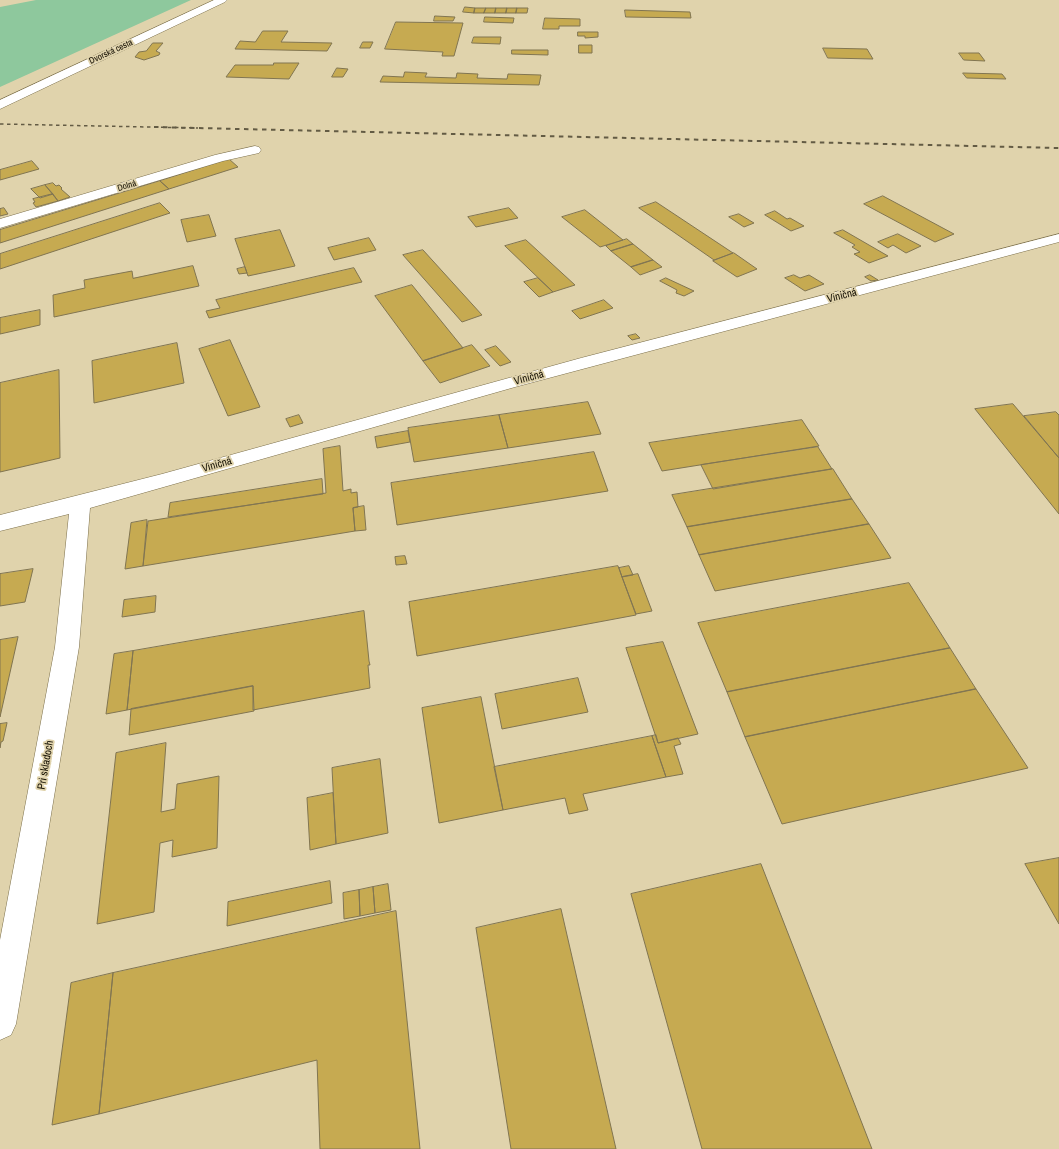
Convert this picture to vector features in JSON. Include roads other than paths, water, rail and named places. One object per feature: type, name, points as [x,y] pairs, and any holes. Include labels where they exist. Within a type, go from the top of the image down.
[{"type":"street","name":"Dvorská cesta","points":[[0,105],[222,0]]},
{"type":"street","name":"Dolná","points":[[0,224],[220,158],[255,150]]},
{"type":"street","name":"Viničná","points":[[0,523],[80,504],[436,403],[706,330],[853,293],[1059,238]]},
{"type":"street","name":"Pri skladoch","points":[[0,1024],[67,647],[80,504]]},
{"type":"railway","points":[[0,124],[191,128]]},
{"type":"railway","points":[[154,127],[191,128]]},
{"type":"railway","points":[[191,128],[198,128]]},
{"type":"railway","points":[[191,128],[1059,148]]}]
